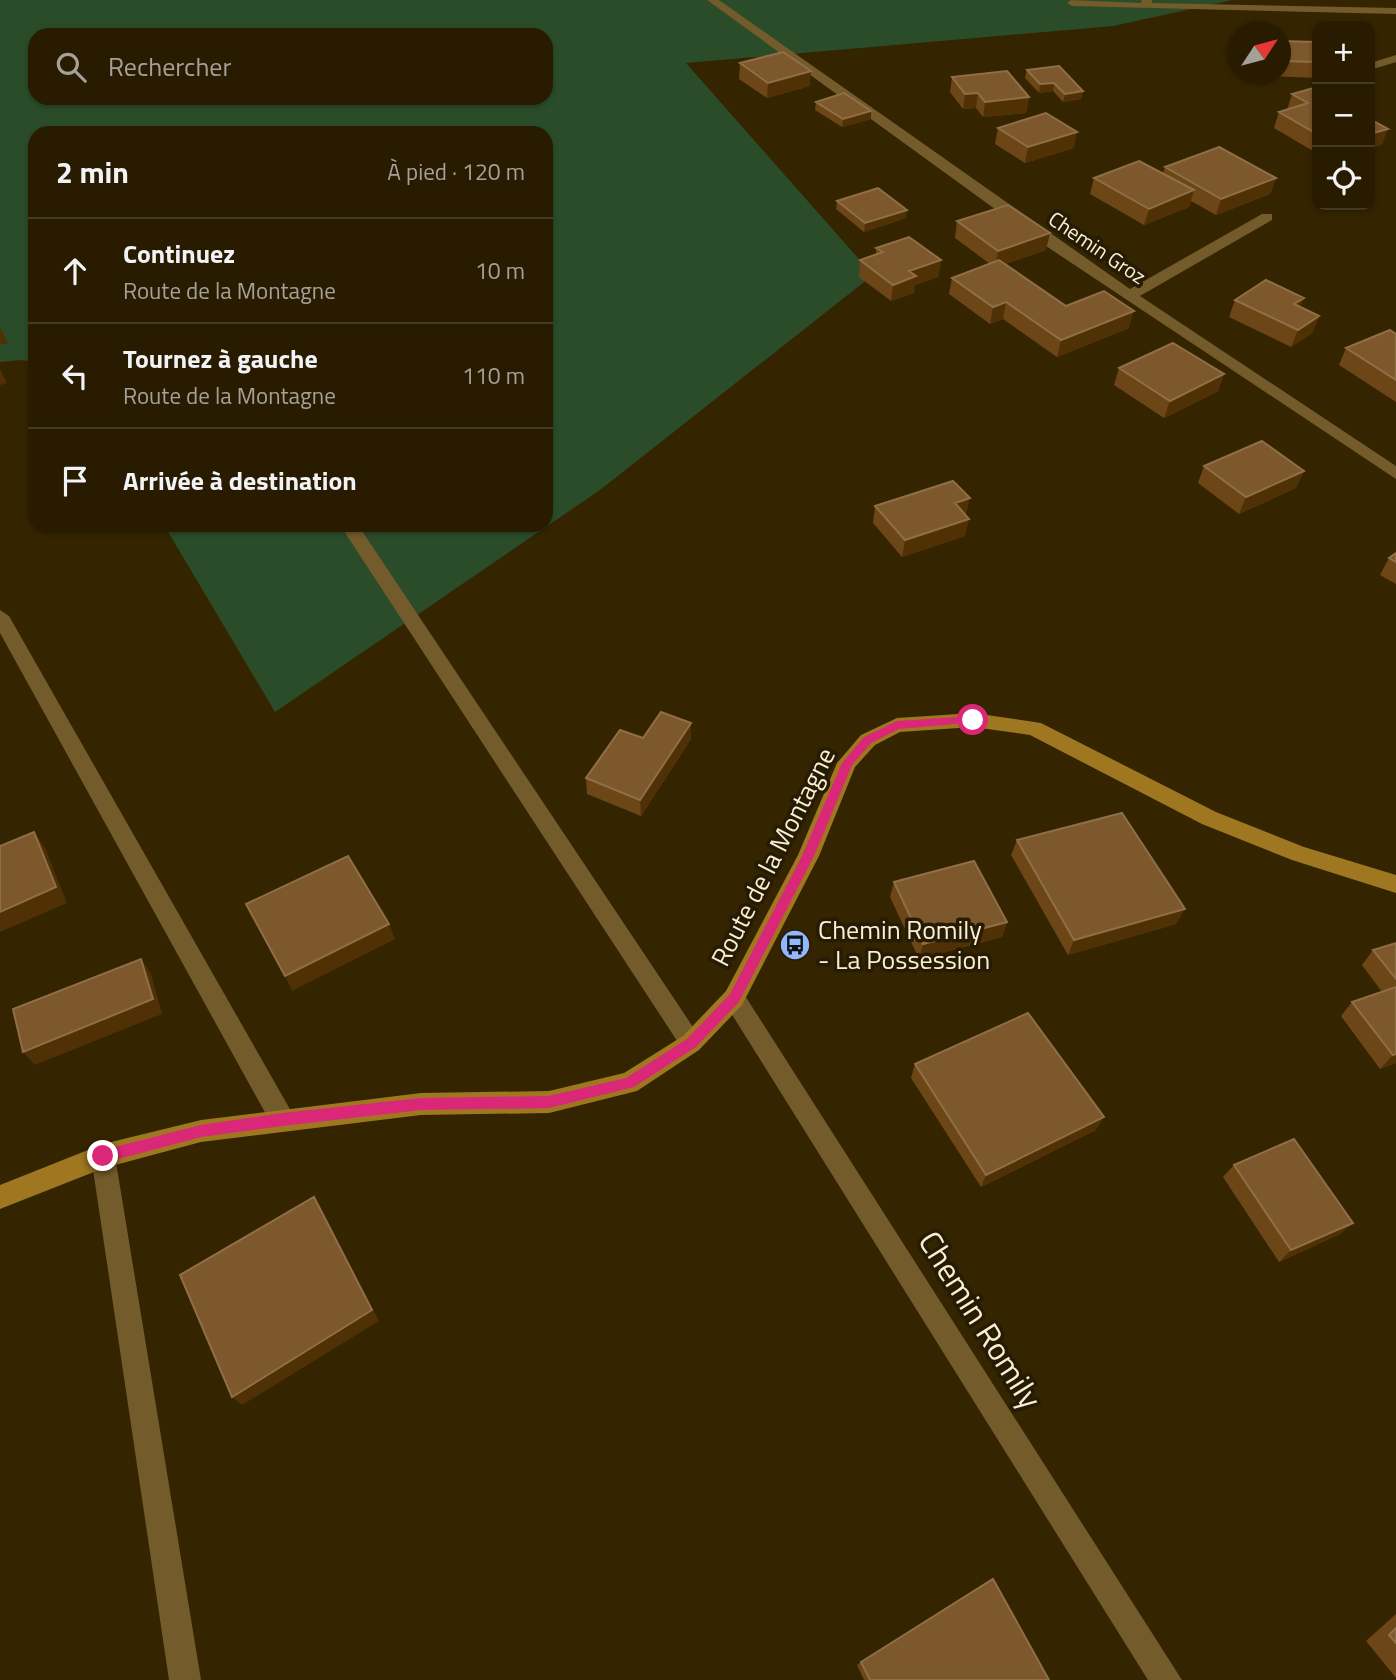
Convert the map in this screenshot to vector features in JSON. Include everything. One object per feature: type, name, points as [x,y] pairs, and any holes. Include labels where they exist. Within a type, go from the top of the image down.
[{"type":"main road","name":"Route de la Montagne","points":[[0,1197],[103,1156],[201,1131],[421,1104],[549,1102],[629,1083],[691,1043],[734,998],[808,856],[848,763],[867,740],[897,725],[973,720],[1034,728],[1209,818],[1299,855],[1396,884]]},
{"type":"street","name":"Chemin Groz","points":[[712,0],[1129,296],[1396,474]]},
{"type":"street","points":[[1072,3],[1396,11]]},
{"type":"street","points":[[1375,65],[1396,58]]},
{"type":"street","points":[[1129,296],[1267,217]]},
{"type":"street","points":[[354,532],[691,1043]]},
{"type":"street","points":[[0,616],[282,1119]]},
{"type":"street","name":"Chemin Romily","points":[[734,998],[1166,1680]]},
{"type":"street","points":[[103,1156],[185,1680]]},
{"type":"green space","points":[[0,0],[1233,0],[1113,26],[686,63],[873,275],[600,490],[553,522],[553,126],[28,126],[28,361],[0,362]]},
{"type":"green space","points":[[168,532],[539,532],[275,712]]},
{"type":"building","points":[[1291,41],[1312,42],[1312,62],[1291,61]]},
{"type":"building","points":[[783,52],[811,71],[768,83],[740,63]]},
{"type":"building","points":[[1059,66],[1083,91],[1065,94],[1054,83],[1040,84],[1027,70]]},
{"type":"building","points":[[1007,71],[1029,97],[985,102],[978,93],[965,94],[952,77]]},
{"type":"building","points":[[1312,88],[1312,131],[1279,112],[1308,103],[1292,94]]},
{"type":"building","points":[[844,93],[871,111],[843,119],[816,102]]},
{"type":"building","points":[[1046,113],[1077,132],[1028,147],[998,128]]},
{"type":"building","points":[[1375,122],[1388,129],[1375,133]]},
{"type":"building","points":[[1219,147],[1276,178],[1221,199],[1165,167]]},
{"type":"building","points":[[1139,161],[1194,190],[1149,209],[1094,178]]},
{"type":"building","points":[[878,188],[907,210],[865,223],[837,201]]},
{"type":"building","points":[[1008,205],[1050,233],[998,251],[957,221]]},
{"type":"building","points":[[909,237],[941,260],[909,271],[916,276],[893,285],[860,260],[883,252],[876,248]]},
{"type":"building","points":[[999,260],[1066,306],[1104,291],[1134,311],[1061,340],[1006,302],[993,307],[952,278]]},
{"type":"building","points":[[1266,280],[1304,298],[1294,304],[1319,316],[1298,330],[1235,300]]},
{"type":"building","points":[[1390,330],[1396,334],[1396,380],[1346,348]]},
{"type":"building","points":[[1173,343],[1224,374],[1170,401],[1119,368]]},
{"type":"building","points":[[1262,441],[1304,471],[1246,497],[1204,466]]},
{"type":"building","points":[[953,481],[970,498],[955,503],[969,519],[905,540],[875,506]]},
{"type":"building","points":[[1396,553],[1396,562],[1389,558]]},
{"type":"building","points":[[661,712],[691,723],[640,800],[586,778],[620,730],[643,738]]},
{"type":"building","points":[[1122,813],[1185,909],[1074,940],[1017,840]]},
{"type":"building","points":[[34,832],[56,887],[0,912],[0,846]]},
{"type":"building","points":[[348,856],[389,924],[285,976],[246,904]]},
{"type":"building","points":[[974,861],[1007,922],[923,944],[894,882]]},
{"type":"building","points":[[1396,943],[1396,979],[1373,950]]},
{"type":"building","points":[[141,959],[153,999],[23,1052],[13,1009]]},
{"type":"building","points":[[1396,987],[1396,1054],[1393,1055],[1352,1002]]},
{"type":"building","points":[[1028,1013],[1104,1117],[986,1175],[915,1064]]},
{"type":"building","points":[[1294,1139],[1353,1223],[1291,1250],[1234,1165]]},
{"type":"building","points":[[314,1197],[372,1310],[232,1397],[180,1275]]},
{"type":"building","points":[[993,1579],[1049,1680],[870,1680],[861,1662]]},
{"type":"building","points":[[1396,1628],[1396,1643],[1389,1635]]},
{"type":"place","name":"Chemin Romily - La Possession","points":[[795,945]]},
{"type":"route","points":[[103,1156],[201,1131],[282,1119],[421,1104],[549,1102],[629,1083],[691,1043],[734,998],[766,931],[808,856],[848,763],[867,740],[897,725],[935,720],[973,720]]}]
